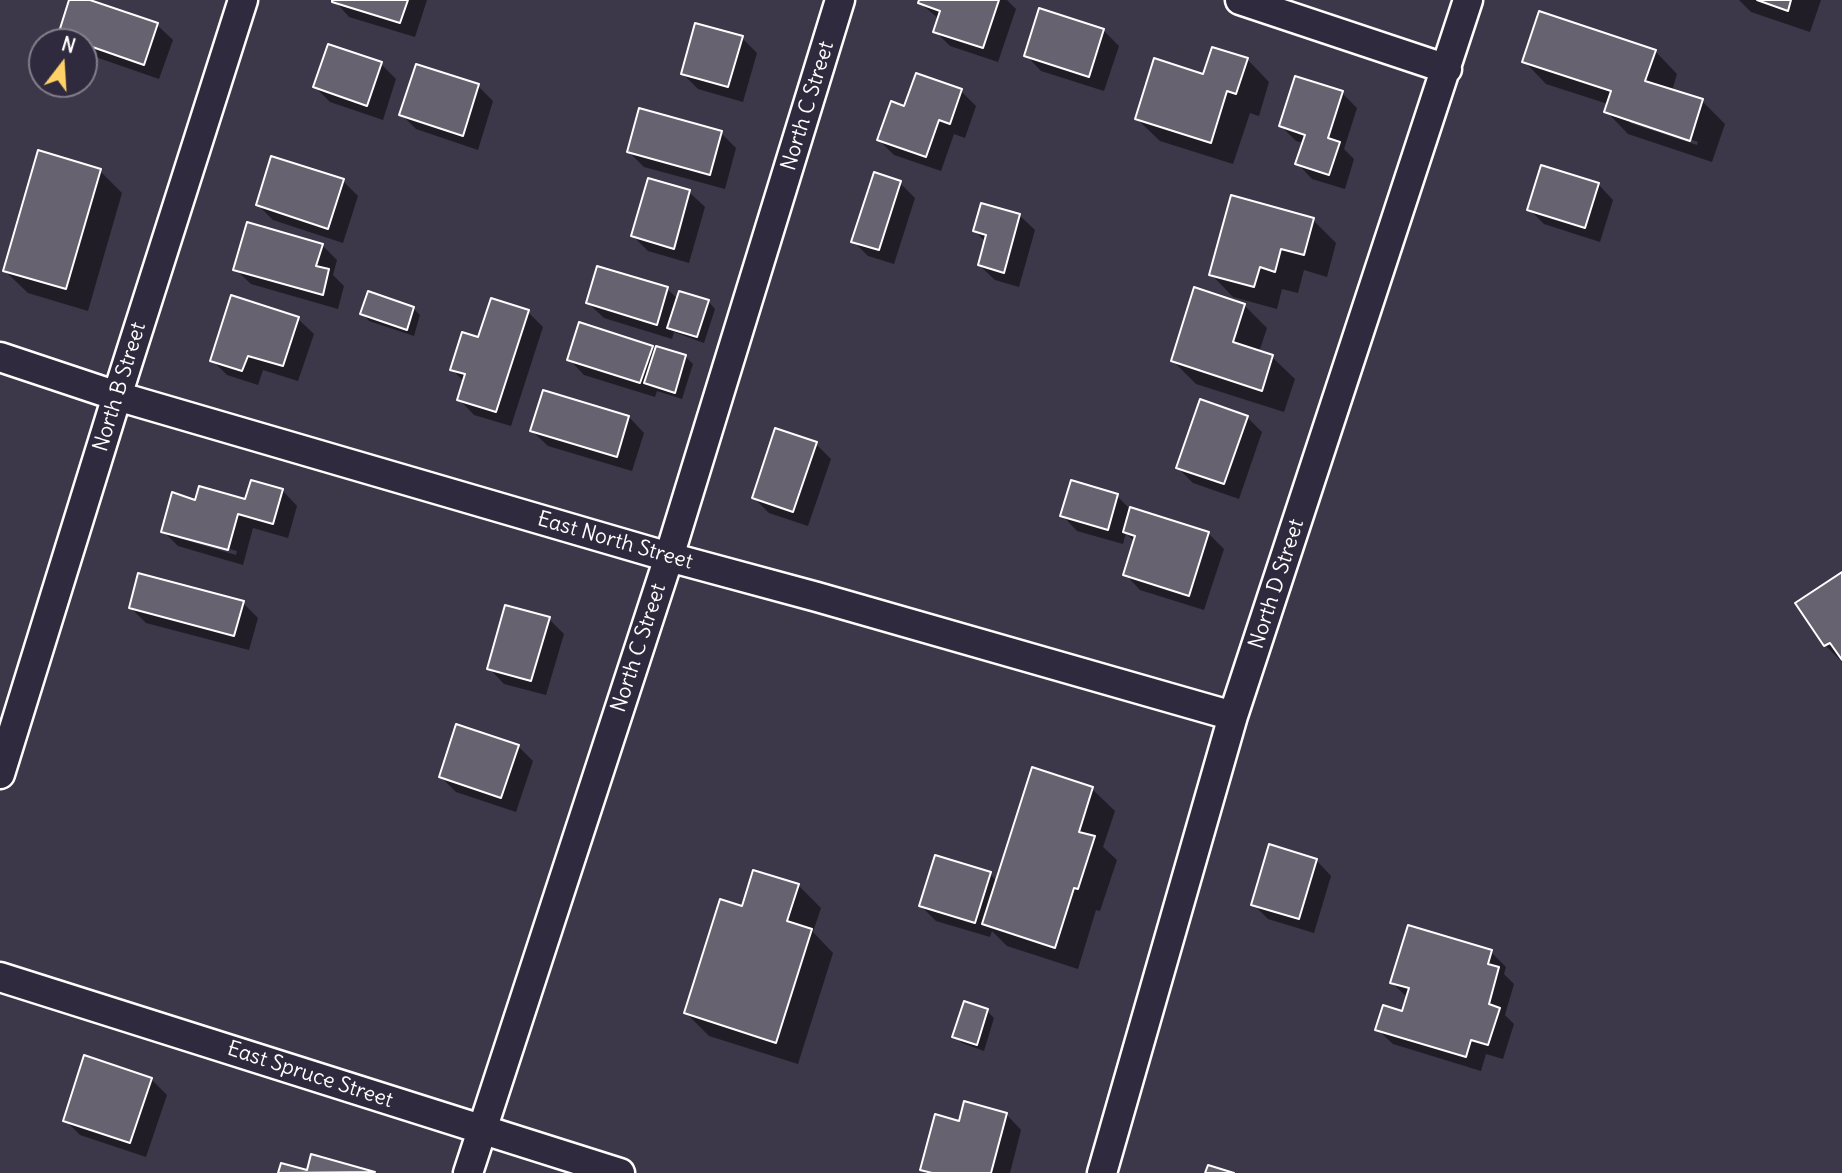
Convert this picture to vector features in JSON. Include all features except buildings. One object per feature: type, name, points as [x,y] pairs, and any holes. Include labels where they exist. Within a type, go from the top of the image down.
[{"type":"street","name":"North B Street","points":[[0,774],[243,0]]},
{"type":"street","name":"North C Street","points":[[468,1173],[669,557],[841,0]]},
{"type":"street","points":[[1240,0],[1447,69]]},
{"type":"street","name":"North D Street","points":[[1102,1173],[1233,716],[1468,0]]},
{"type":"street","name":"East North Street","points":[[0,357],[117,396],[669,557],[1233,716]]},
{"type":"street","name":"East Spruce Street","points":[[0,977],[620,1173]]}]
